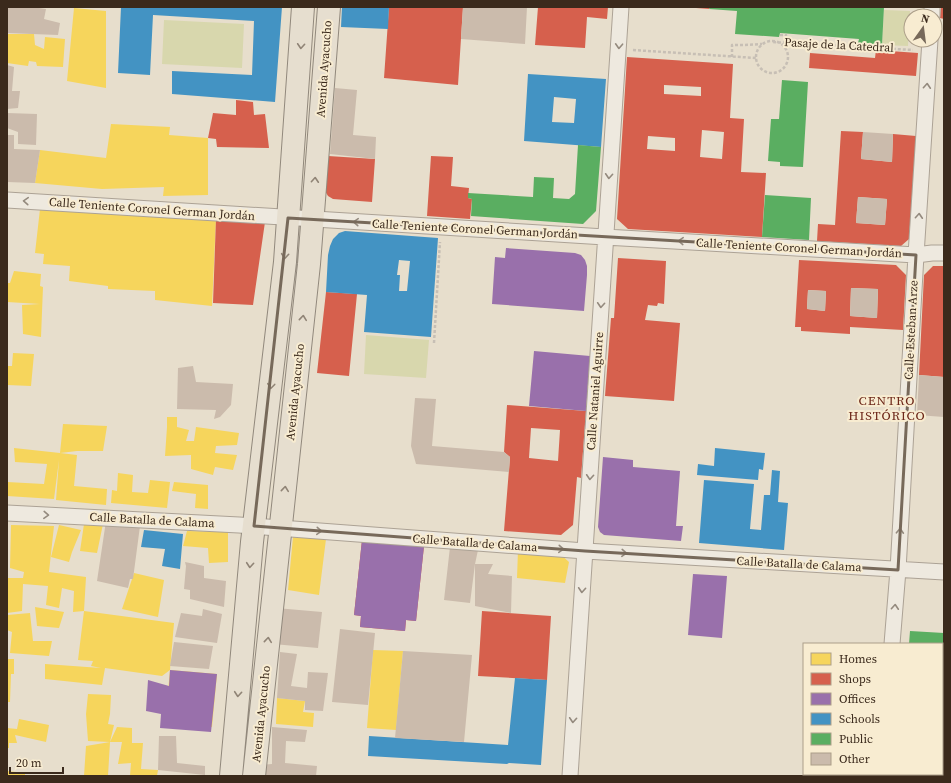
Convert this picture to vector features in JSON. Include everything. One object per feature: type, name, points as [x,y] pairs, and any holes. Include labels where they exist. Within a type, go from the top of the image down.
[{"type":"main road","name":"Avenida Ayacucho","points":[[231,776],[254,526],[285,262],[303,7]]},
{"type":"main road","name":"Avenida Ayacucho","points":[[254,776],[308,271],[329,7]]},
{"type":"street","name":"Calle Nataniel Aguirre","points":[[570,776],[621,7]]},
{"type":"street","name":"Calle Esteban Arze","points":[[892,643],[898,570],[930,48]]},
{"type":"street","name":"Calle Teniente Coronel German Jordán","points":[[7,200],[916,255],[932,253],[944,254]]},
{"type":"street","name":"Calle Batalla de Calama","points":[[7,513],[254,526],[585,551],[944,572]]},
{"type":"path","points":[[780,35],[786,35],[786,42]]},
{"type":"path","name":"Pasaje de la Catedral","points":[[732,57],[732,45],[763,44],[768,42],[903,44]]},
{"type":"path","name":"Pasaje de la Catedral","points":[[756,58],[757,64],[760,68],[770,73],[775,73],[784,68],[788,59],[786,49],[782,45],[773,42]]},
{"type":"path","points":[[618,50],[756,58],[756,53],[763,44]]},
{"type":"path","points":[[434,343],[441,227]]},
{"type":"highlighted area","points":[[288,218],[916,255],[898,570],[585,551],[254,526]]},
{"type":"green space","points":[[884,10],[903,11],[903,46],[882,45]]},
{"type":"green space","points":[[164,20],[244,24],[242,68],[162,64]]},
{"type":"green space","points":[[366,335],[429,340],[426,378],[364,374]]},
{"type":"building: Homes","points":[[74,8],[106,11],[106,88],[67,81]]},
{"type":"building: Homes","points":[[7,34],[34,34],[35,45],[44,49],[45,37],[65,39],[63,67],[37,66],[36,62],[29,61],[28,66],[7,63]]},
{"type":"building: Homes","points":[[111,124],[170,127],[169,135],[208,138],[208,195],[163,196],[164,187],[102,189],[35,183],[40,150],[106,158]]},
{"type":"building: Homes","points":[[40,209],[216,219],[212,306],[155,300],[155,291],[108,289],[108,286],[69,281],[70,266],[43,264],[44,254],[35,253]]},
{"type":"building: Homes","points":[[14,271],[41,274],[40,286],[43,287],[41,337],[23,334],[22,305],[40,304],[7,302],[7,283],[10,283]]},
{"type":"building: Homes","points":[[13,353],[34,354],[31,386],[7,385],[7,366],[12,366]]},
{"type":"building: Homes","points":[[167,417],[177,417],[177,427],[189,430],[186,441],[194,441],[196,427],[239,433],[237,445],[216,446],[215,453],[237,455],[233,470],[215,467],[213,475],[191,469],[191,455],[165,456]]},
{"type":"building: Homes","points":[[63,424],[107,426],[103,451],[77,451],[60,453]]},
{"type":"building: Homes","points":[[14,448],[77,455],[74,486],[107,489],[106,505],[56,500],[59,460],[54,499],[7,496],[7,482],[44,484],[47,464],[15,462]]},
{"type":"building: Homes","points":[[118,473],[133,475],[132,492],[148,493],[150,480],[170,482],[167,508],[111,503],[112,490],[117,491]]},
{"type":"building: Homes","points":[[174,482],[208,485],[208,509],[195,508],[196,494],[172,491]]},
{"type":"building: Homes","points":[[84,524],[103,524],[97,553],[80,551]]},
{"type":"building: Homes","points":[[11,525],[54,526],[49,572],[86,577],[84,611],[73,612],[74,591],[62,588],[59,608],[46,605],[48,586],[23,584],[22,611],[7,613],[7,578],[23,578],[24,572],[10,568]]},
{"type":"building: Homes","points":[[59,525],[81,530],[69,562],[51,557]]},
{"type":"building: Homes","points":[[187,531],[228,532],[228,562],[209,563],[208,548],[183,546]]},
{"type":"building: Homes","points":[[293,537],[326,539],[319,595],[288,590]]},
{"type":"building: Homes","points":[[518,550],[558,552],[569,562],[565,583],[517,578]]},
{"type":"building: Homes","points":[[134,573],[164,580],[158,617],[122,609]]},
{"type":"building: Homes","points":[[35,607],[64,612],[59,628],[37,626]]},
{"type":"building: Homes","points":[[84,611],[174,623],[170,670],[162,676],[105,668],[102,685],[45,679],[45,664],[101,668],[91,666],[93,661],[78,660]]},
{"type":"building: Homes","points":[[30,613],[33,641],[52,641],[49,656],[10,653],[12,632],[7,630],[7,615]]},
{"type":"building: Homes","points":[[373,650],[403,651],[396,730],[367,728]]},
{"type":"building: Homes","points":[[7,659],[14,659],[14,674],[11,674],[10,702],[7,702]]},
{"type":"building: Homes","points":[[170,670],[217,674],[212,727],[165,723]]},
{"type":"building: Homes","points":[[88,694],[111,695],[108,724],[114,725],[110,742],[88,741],[86,714]]},
{"type":"building: Homes","points":[[277,698],[305,701],[303,712],[314,713],[313,727],[276,724]]},
{"type":"building: Homes","points":[[19,719],[49,725],[46,742],[15,735],[17,743],[9,743],[9,748],[7,748],[7,728],[17,729]]},
{"type":"building: Homes","points":[[117,727],[132,728],[132,743],[143,743],[141,769],[158,770],[157,776],[130,776],[131,763],[118,764],[122,742],[110,742]]},
{"type":"building: Homes","points":[[110,742],[108,776],[84,776],[86,746]]},
{"type":"building: Homes","points":[[7,771],[25,773],[25,776],[7,776]]},
{"type":"building: Shops","points":[[389,7],[463,7],[458,85],[384,78]]},
{"type":"building: Shops","points":[[538,7],[608,7],[607,19],[587,17],[585,48],[535,45]]},
{"type":"building: Shops","points":[[696,7],[710,7],[709,9]]},
{"type":"building: Shops","points":[[944,7],[944,19],[943,8],[941,8]]},
{"type":"building: Shops","points":[[876,50],[918,53],[916,76],[809,68],[810,53],[875,58]]},
{"type":"building: Shops","points":[[627,57],[733,64],[730,118],[744,119],[741,172],[766,173],[762,237],[628,229],[617,219]],"holes":[[[664,85],[701,87],[701,96],[664,94]],[[702,130],[724,132],[722,159],[700,157]],[[648,136],[675,138],[675,151],[647,149]]]},
{"type":"building: Shops","points":[[236,100],[253,102],[254,115],[265,114],[269,148],[217,147],[216,139],[208,138],[213,113],[236,115]]},
{"type":"building: Shops","points":[[841,131],[863,132],[861,159],[892,162],[893,134],[916,136],[909,239],[901,246],[817,241],[818,224],[835,225]],"holes":[[[858,197],[887,199],[885,225],[856,223]]]},
{"type":"building: Shops","points":[[328,156],[375,159],[372,202],[333,199],[328,196],[325,191]]},
{"type":"building: Shops","points":[[431,156],[453,157],[451,186],[469,188],[468,198],[472,199],[470,219],[427,216]]},
{"type":"building: Shops","points":[[216,219],[265,222],[253,305],[213,303]]},
{"type":"building: Shops","points":[[618,258],[666,261],[664,304],[658,303],[657,306],[648,305],[645,320],[680,323],[674,401],[605,396],[611,318],[614,318]]},
{"type":"building: Shops","points":[[799,260],[896,265],[906,275],[903,330],[850,327],[850,334],[801,331],[801,327],[795,327]],"holes":[[[851,288],[878,289],[877,318],[850,316]],[[808,290],[826,291],[825,311],[807,309]]]},
{"type":"building: Shops","points":[[933,266],[944,266],[944,377],[919,375],[924,275]]},
{"type":"building: Shops","points":[[326,292],[357,294],[349,376],[317,373]]},
{"type":"building: Shops","points":[[507,405],[586,411],[581,478],[577,477],[573,525],[561,535],[504,531],[510,457],[504,452]],"holes":[[[531,428],[560,430],[558,461],[529,458]]]},
{"type":"building: Shops","points":[[362,540],[424,546],[416,621],[406,620],[405,631],[360,627],[361,616],[354,615]]},
{"type":"building: Shops","points":[[482,611],[551,616],[547,680],[478,676]]},
{"type":"building: Offices","points":[[506,248],[575,253],[581,255],[587,266],[584,311],[492,304],[495,257],[505,258]]},
{"type":"building: Offices","points":[[534,351],[590,356],[586,411],[529,406]]},
{"type":"building: Offices","points":[[603,457],[633,460],[633,467],[680,471],[676,526],[683,526],[681,541],[604,535],[600,532],[598,527]]},
{"type":"building: Offices","points":[[362,540],[424,546],[416,621],[406,620],[405,631],[360,627],[361,616],[354,615]]},
{"type":"building: Offices","points":[[693,574],[727,576],[722,638],[688,635]]},
{"type":"building: Offices","points":[[170,670],[217,674],[211,732],[160,728],[161,714],[146,711],[148,680],[169,686]]},
{"type":"building: Schools","points":[[121,7],[282,7],[275,102],[172,94],[172,71],[252,75],[254,21],[153,15],[150,75],[118,73]]},
{"type":"building: Schools","points":[[342,7],[389,7],[388,29],[341,27]]},
{"type":"building: Schools","points":[[528,74],[606,79],[601,147],[524,141]],"holes":[[[554,97],[576,99],[574,123],[552,122]]]},
{"type":"building: Schools","points":[[345,231],[438,238],[431,337],[364,332],[367,295],[326,292],[328,255],[333,239],[339,233]],"holes":[[[399,260],[410,261],[407,291],[399,291],[400,275],[397,275]]]},
{"type":"building: Schools","points":[[715,448],[765,453],[763,470],[759,469],[758,480],[697,475],[698,464],[714,466]]},
{"type":"building: Schools","points":[[772,470],[780,471],[778,502],[788,503],[784,550],[699,543],[704,480],[754,484],[750,529],[761,530],[764,495],[770,495]]},
{"type":"building: Schools","points":[[144,530],[183,534],[180,569],[162,566],[165,549],[141,547]]},
{"type":"building: Schools","points":[[515,678],[547,680],[541,765],[368,756],[369,736],[508,745]]},
{"type":"building: Public","points":[[710,7],[884,7],[882,45],[858,43],[859,39],[780,33],[779,37],[735,34],[737,11],[709,9]]},
{"type":"building: Public","points":[[782,80],[808,82],[803,167],[780,166],[780,162],[768,161],[771,119],[779,119]]},
{"type":"building: Public","points":[[578,145],[601,147],[596,211],[583,224],[471,216],[472,199],[468,198],[468,193],[533,197],[534,177],[554,178],[553,198],[569,199],[575,194]]},
{"type":"building: Public","points":[[765,195],[811,198],[809,240],[762,237]]},
{"type":"building: Public","points":[[910,631],[944,633],[944,668],[943,643],[909,643]]},
{"type":"building: Other","points":[[7,7],[32,7],[46,9],[44,19],[60,23],[58,35],[7,33]]},
{"type":"building: Other","points":[[463,7],[527,7],[525,44],[461,39]]},
{"type":"building: Other","points":[[7,65],[14,67],[12,91],[20,91],[18,108],[7,109]]},
{"type":"building: Other","points":[[335,88],[357,90],[353,135],[376,137],[375,159],[330,154]]},
{"type":"building: Other","points":[[7,113],[37,114],[36,145],[18,144],[18,132],[7,128]]},
{"type":"building: Other","points":[[863,132],[893,134],[892,162],[861,159]]},
{"type":"building: Other","points":[[7,135],[14,135],[14,149],[40,150],[35,183],[7,182]]},
{"type":"building: Other","points":[[858,197],[887,199],[885,225],[856,223]]},
{"type":"building: Other","points":[[851,288],[878,289],[877,318],[850,316]]},
{"type":"building: Other","points":[[808,290],[826,291],[825,311],[807,309]]},
{"type":"building: Other","points":[[193,366],[196,382],[233,384],[231,405],[220,417],[214,419],[216,410],[177,409],[178,368]]},
{"type":"building: Other","points":[[919,375],[944,377],[944,417],[917,415]]},
{"type":"building: Other","points":[[415,398],[436,399],[432,446],[504,452],[510,457],[509,472],[416,464],[411,446]]},
{"type":"building: Other","points":[[106,521],[140,526],[133,579],[130,579],[128,588],[97,581]]},
{"type":"building: Other","points":[[450,547],[478,550],[470,603],[444,600]]},
{"type":"building: Other","points":[[185,562],[204,566],[204,578],[226,581],[224,607],[190,599],[190,590],[184,589]]},
{"type":"building: Other","points":[[475,564],[493,564],[488,574],[512,576],[511,613],[475,606]]},
{"type":"building: Other","points":[[276,608],[322,612],[318,648],[273,644]]},
{"type":"building: Other","points":[[203,609],[222,614],[217,643],[175,637],[181,613],[202,616]]},
{"type":"building: Other","points":[[340,629],[375,633],[368,705],[332,702]]},
{"type":"building: Other","points":[[174,642],[213,646],[209,669],[170,666]]},
{"type":"building: Other","points":[[403,651],[472,655],[464,742],[395,738]]},
{"type":"building: Other","points":[[280,652],[297,654],[291,686],[307,688],[308,672],[328,673],[323,711],[305,710],[305,701],[277,698]]},
{"type":"building: Other","points":[[272,727],[307,730],[305,742],[286,741],[285,763],[317,766],[316,776],[260,776],[260,765],[272,764]]},
{"type":"building: Other","points":[[159,736],[176,736],[177,763],[205,766],[205,775],[158,770]]},
{"type":"district","name":"CENTRO HISTÓRICO","points":[[887,408]]}]
